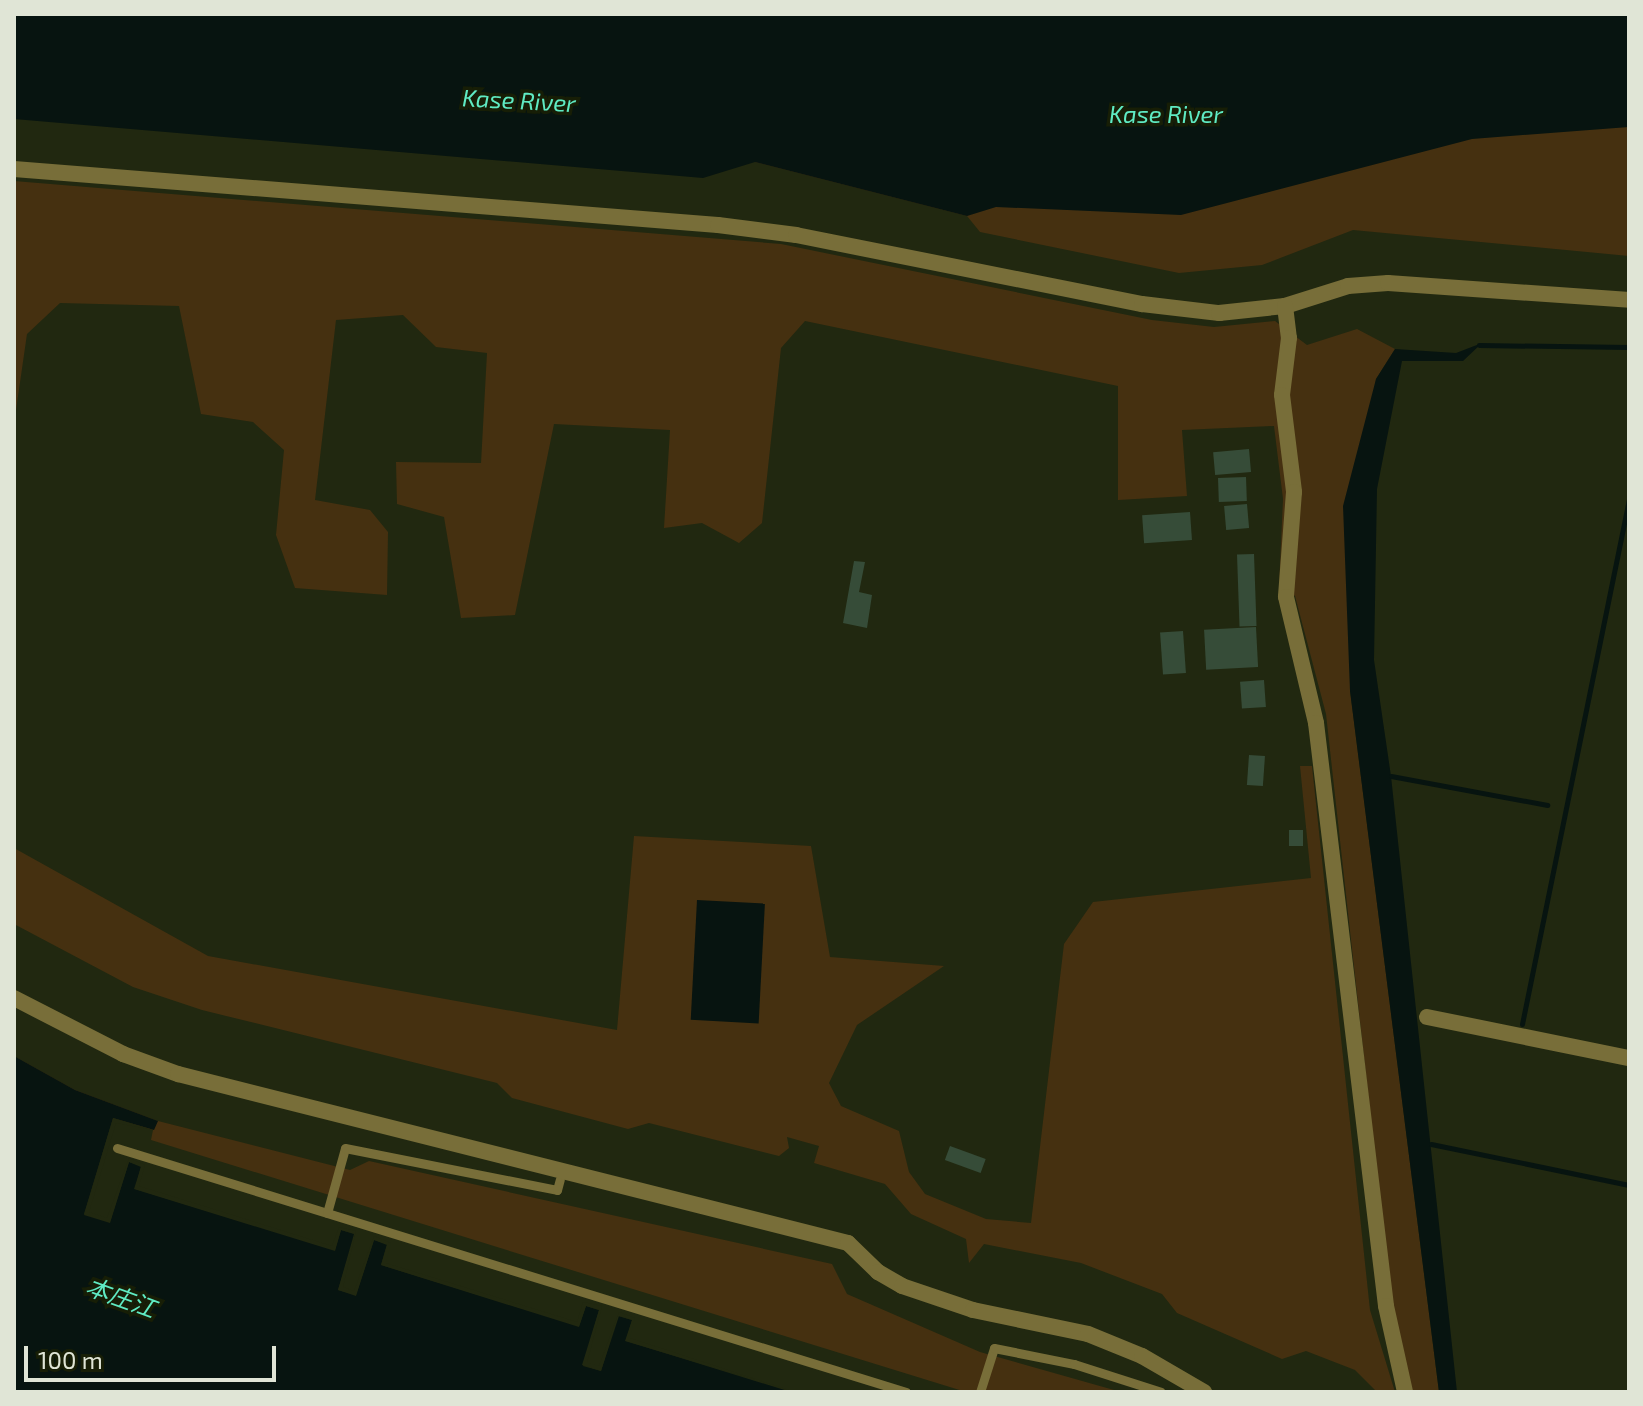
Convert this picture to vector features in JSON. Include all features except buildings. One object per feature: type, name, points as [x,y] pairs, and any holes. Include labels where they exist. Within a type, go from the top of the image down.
[{"type":"street","points":[[14,169],[718,225],[796,235],[1142,304],[1219,313],[1285,306],[1348,286],[1388,283],[1629,300]]},
{"type":"street","points":[[1285,306],[1289,338],[1282,395],[1294,492],[1286,597],[1316,723],[1386,1306],[1405,1392]]},
{"type":"street","points":[[14,998],[123,1054],[178,1074],[848,1243],[878,1272],[902,1286],[973,1310],[1088,1334],[1142,1356],[1204,1392]]},
{"type":"street","points":[[1427,1017],[1629,1058]]},
{"type":"lane","points":[[117,1148],[906,1392]]},
{"type":"lane","points":[[327,1213],[345,1148],[557,1190],[560,1179]]},
{"type":"lane","points":[[980,1392],[994,1348],[1074,1364],[1161,1392]]},
{"type":"shaded area","points":[[1629,23],[1629,256],[1353,230],[1262,265],[1179,273],[980,232],[967,216],[755,162]]},
{"type":"shaded area","points":[[14,181],[781,244],[1152,320],[1214,327],[1275,321],[1307,345],[1357,329],[1395,349],[1376,379],[1350,690],[1439,1392],[1411,1392],[1391,1301],[1326,714],[1295,596],[1279,587],[1283,499],[1274,426],[1182,430],[1187,496],[1118,500],[1118,386],[805,321],[781,348],[762,523],[739,543],[702,523],[664,528],[670,430],[554,424],[515,615],[461,618],[444,517],[397,504],[396,462],[481,463],[487,353],[436,347],[403,315],[336,320],[315,500],[370,510],[388,532],[387,595],[295,588],[276,535],[284,450],[253,422],[201,414],[179,306],[60,303],[27,334],[14,424]]},
{"type":"shaded area","points":[[1300,766],[1312,766],[1370,1310],[1395,1392],[1377,1392],[1355,1370],[1306,1351],[1282,1359],[1177,1313],[1162,1294],[1081,1263],[984,1244],[969,1263],[966,1239],[911,1214],[885,1184],[814,1163],[819,1146],[787,1137],[789,1148],[779,1156],[649,1123],[628,1129],[512,1098],[497,1083],[202,1010],[133,987],[14,924],[14,848],[208,956],[617,1030],[634,836],[811,846],[830,957],[944,966],[857,1025],[829,1083],[841,1106],[899,1131],[909,1172],[925,1194],[986,1219],[1031,1223],[1064,944],[1093,902],[1311,878]]},
{"type":"shaded area","points":[[14,1056],[75,1090],[158,1121],[350,1170],[369,1161],[832,1264],[847,1294],[980,1352],[1121,1392],[966,1392],[151,1140],[153,1130],[114,1118]]},
{"type":"water","name":"Kase River","points":[[14,14],[1629,14],[1629,127],[1472,139],[1181,215],[996,207],[967,216],[755,162],[703,178],[14,119]]},
{"type":"water","points":[[1482,343],[1463,361],[1402,361],[1377,489],[1374,660],[1391,776],[1457,1392],[1439,1392],[1350,691],[1343,506],[1376,379],[1395,349],[1456,353]]},
{"type":"water","points":[[697,900],[765,904],[759,1023],[691,1020]]},
{"type":"water","name":"本庄江","points":[[14,1056],[75,1090],[158,1121],[154,1130],[113,1118],[84,1214],[110,1222],[129,1162],[141,1166],[135,1189],[335,1250],[341,1230],[355,1234],[338,1290],[356,1295],[374,1240],[387,1244],[381,1265],[579,1326],[586,1306],[599,1310],[583,1366],[601,1371],[618,1316],[632,1320],[626,1341],[791,1392],[14,1392]]},
{"type":"pier","points":[[113,1118],[154,1130],[116,1123],[89,1212],[107,1218],[129,1158],[145,1165],[139,1186],[332,1246],[339,1227],[356,1231],[343,1287],[354,1291],[374,1236],[391,1243],[386,1263],[577,1322],[583,1302],[602,1306],[587,1363],[599,1366],[619,1312],[635,1318],[630,1338],[795,1392],[625,1341],[632,1320],[619,1316],[601,1371],[582,1365],[599,1310],[586,1306],[579,1327],[381,1265],[387,1245],[374,1240],[356,1296],[338,1290],[354,1234],[341,1230],[335,1251],[134,1189],[141,1167],[129,1162],[110,1223],[84,1215]]},
{"type":"waterway","points":[[1479,345],[1629,347]]},
{"type":"waterway","points":[[1522,1024],[1629,499]]},
{"type":"waterway","points":[[1391,776],[1547,805]]},
{"type":"waterway","points":[[1431,1144],[1629,1185]]}]
